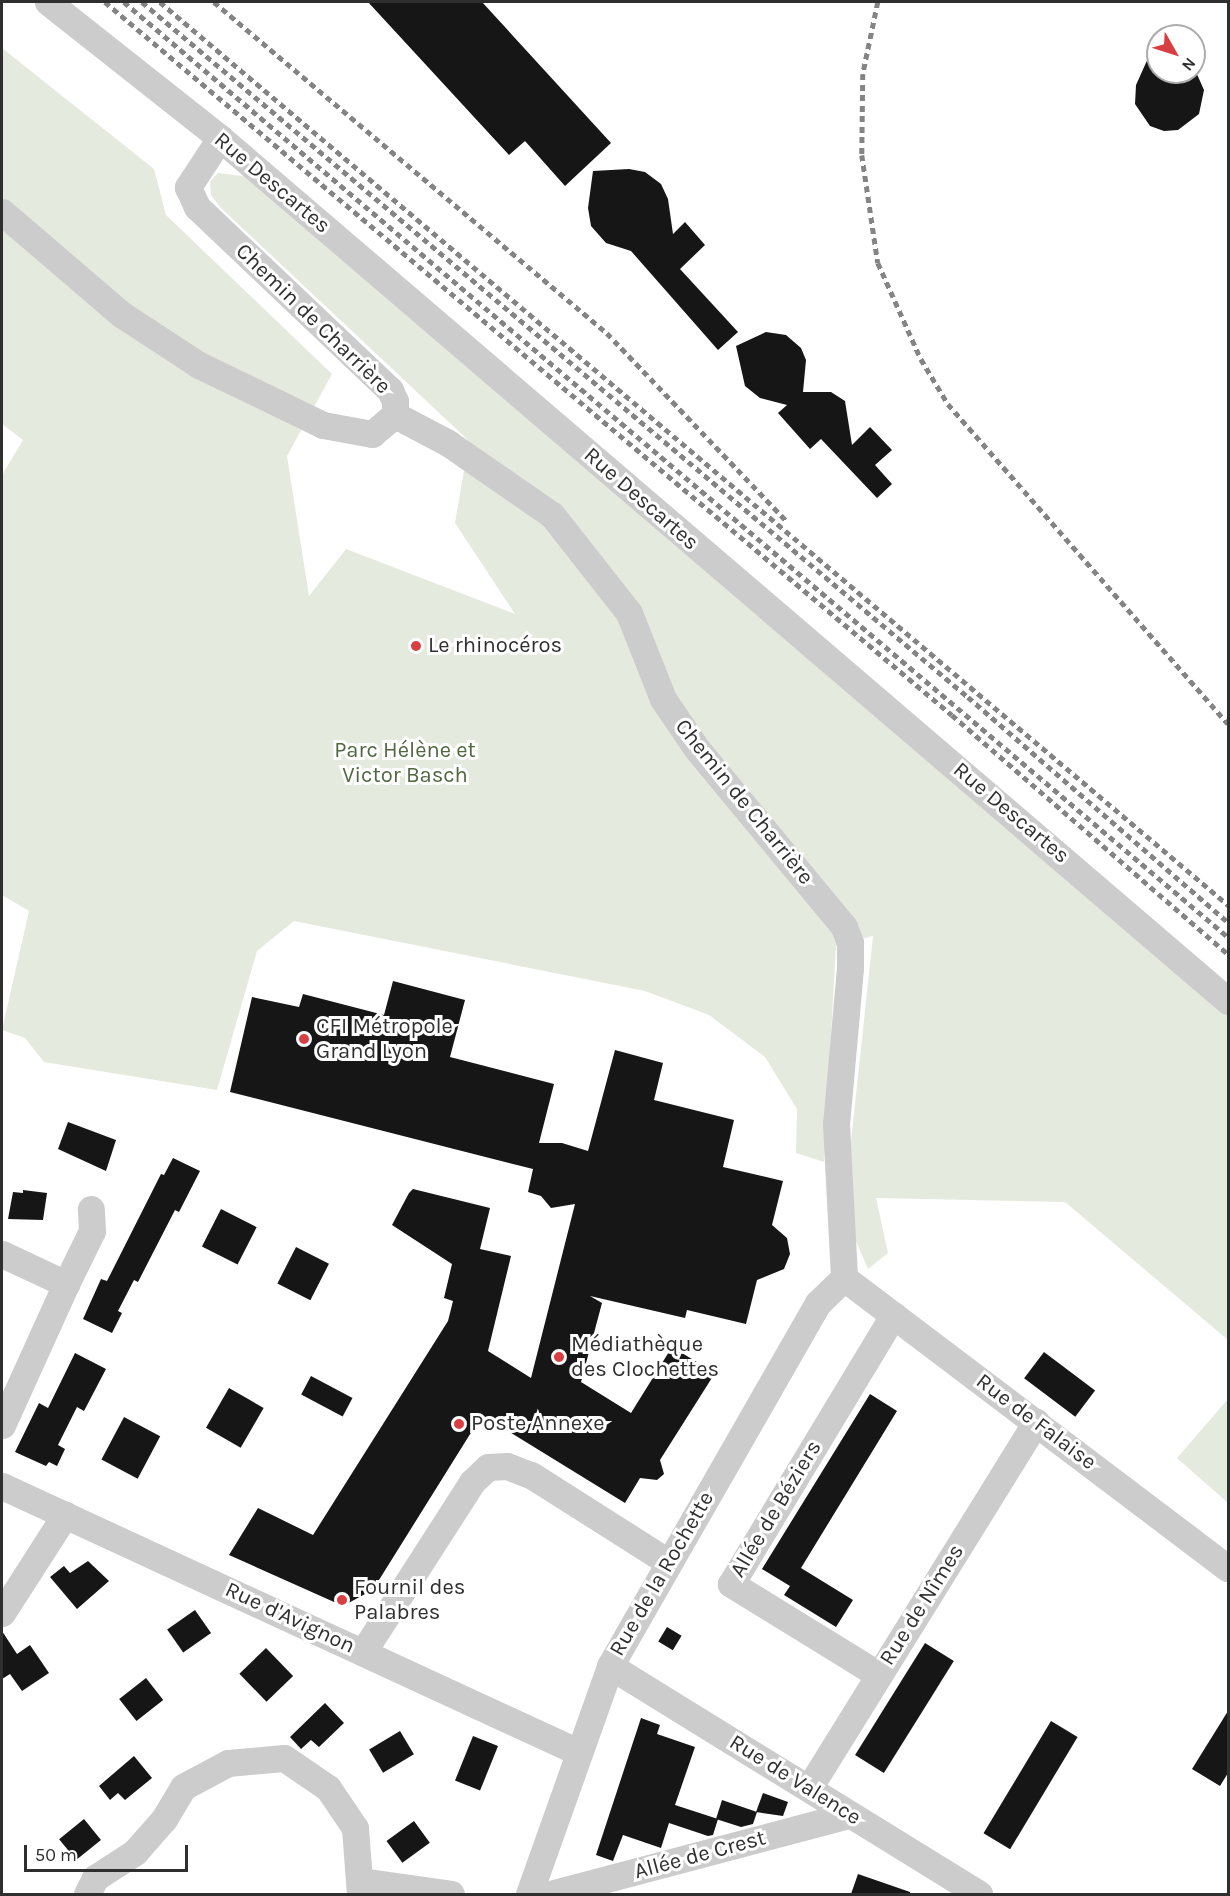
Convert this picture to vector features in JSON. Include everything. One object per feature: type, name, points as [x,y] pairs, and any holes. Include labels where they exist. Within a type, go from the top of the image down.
[{"type":"street","name":"Rue Descartes","points":[[48,2],[220,138],[1228,1001]]},
{"type":"street","name":"Chemin de Charrière","points":[[220,138],[192,177],[189,195],[197,207],[390,390],[395,401],[395,415],[448,443],[552,515],[629,613],[663,699],[697,749],[844,927],[850,944],[850,968],[836,1124],[844,1278]]},
{"type":"street","points":[[2,212],[122,314],[199,365],[323,425],[372,434],[395,415]]},
{"type":"street","points":[[2,1425],[92,1231],[91,1209]]},
{"type":"street","points":[[2,1254],[66,1284]]},
{"type":"street","name":"Rue de Falaise","points":[[844,1278],[1228,1568]]},
{"type":"street","name":"Rue de la Rochette","points":[[529,1894],[610,1666],[818,1303],[844,1278]]},
{"type":"street","name":"Allée de Béziers","points":[[879,1675],[731,1584],[893,1315]]},
{"type":"street","name":"Rue de Nîmes","points":[[809,1788],[1036,1422]]},
{"type":"street","points":[[363,1652],[472,1482],[488,1467],[507,1466],[531,1475],[668,1562]]},
{"type":"street","name":"Rue d'Avignon","points":[[2,1486],[578,1752]]},
{"type":"street","points":[[2,1613],[65,1515]]},
{"type":"street","name":"Rue de Valence","points":[[610,1666],[979,1894]]},
{"type":"street","points":[[87,1894],[95,1878],[135,1852],[164,1819],[183,1787],[228,1763],[284,1758],[328,1788],[355,1828],[360,1888],[451,1894]]},
{"type":"street","name":"Allée de Crest","points":[[550,1894],[850,1815]]},
{"type":"green space","name":"Parc Hélène et Victor Basch","points":[[2,48],[154,169],[166,215],[332,374],[287,456],[309,596],[346,549],[515,614],[455,523],[469,441],[220,207],[211,195],[210,182],[218,173],[249,177],[1228,1012],[1228,1340],[1065,1202],[876,1198],[888,1253],[868,1269],[846,1218],[848,1169],[873,936],[836,946],[824,1162],[796,1153],[797,1109],[765,1057],[709,1015],[645,991],[294,921],[257,951],[217,1090],[44,1062],[25,1038],[2,1030],[29,911],[2,895],[2,475],[23,440],[2,424]]},
{"type":"green space","points":[[1228,1399],[1228,1503],[1177,1458]]},
{"type":"building","points":[[368,2],[482,2],[611,143],[565,186],[525,141],[509,155]]},
{"type":"building","points":[[1146,63],[1146,84],[1201,84],[1204,90],[1199,114],[1178,130],[1164,131],[1150,126],[1135,104],[1136,85]]},
{"type":"building","points":[[629,169],[645,172],[661,184],[668,199],[673,234],[685,222],[705,245],[680,269],[738,332],[718,350],[631,251],[606,243],[591,226],[588,208],[593,171]]},
{"type":"building","points":[[766,332],[786,335],[801,348],[806,360],[803,392],[831,392],[845,401],[852,445],[870,427],[892,450],[875,465],[892,484],[877,498],[821,439],[810,449],[778,413],[787,405],[760,398],[745,386],[736,346]]},
{"type":"building","points":[[393,981],[465,1000],[450,1057],[554,1084],[539,1143],[562,1143],[588,1151],[615,1050],[663,1063],[654,1100],[734,1120],[723,1167],[783,1181],[772,1225],[787,1238],[790,1254],[784,1269],[757,1280],[746,1324],[687,1310],[685,1318],[590,1296],[602,1303],[581,1382],[631,1413],[672,1347],[715,1373],[660,1460],[664,1474],[657,1480],[640,1478],[625,1503],[482,1415],[369,1596],[365,1594],[343,1606],[229,1555],[258,1508],[313,1535],[448,1321],[453,1301],[444,1298],[452,1264],[392,1225],[409,1193],[413,1189],[490,1208],[480,1249],[511,1256],[488,1351],[531,1378],[575,1204],[551,1208],[541,1196],[528,1192],[533,1169],[230,1092],[252,997],[299,1007],[303,994],[384,1015]]},
{"type":"building","points":[[68,1122],[116,1140],[106,1171],[58,1149]]},
{"type":"building","points":[[173,1158],[200,1171],[179,1212],[175,1210],[138,1282],[134,1280],[118,1311],[122,1313],[112,1333],[83,1319],[101,1279],[107,1281],[161,1174],[164,1175]]},
{"type":"building","points":[[23,1190],[47,1193],[43,1220],[8,1219],[13,1192],[23,1193]]},
{"type":"building","points":[[221,1209],[257,1227],[238,1265],[202,1246]]},
{"type":"building","points":[[296,1247],[329,1264],[310,1300],[277,1284]]},
{"type":"building","points":[[1044,1352],[1095,1391],[1075,1417],[1024,1378]]},
{"type":"building","points":[[75,1353],[106,1369],[84,1411],[77,1407],[58,1445],[65,1449],[57,1466],[49,1462],[46,1466],[15,1452],[39,1403],[48,1408]]},
{"type":"building","points":[[311,1376],[352,1398],[343,1417],[301,1395]]},
{"type":"building","points":[[229,1388],[264,1408],[241,1448],[206,1428]]},
{"type":"building","points":[[870,1394],[897,1411],[801,1568],[853,1600],[836,1627],[784,1595],[790,1586],[762,1569]]},
{"type":"building","points":[[124,1417],[160,1436],[138,1479],[101,1459]]},
{"type":"building","points":[[88,1561],[109,1581],[77,1609],[50,1577],[64,1566],[70,1573]]},
{"type":"building","points":[[195,1610],[211,1633],[183,1652],[167,1630]]},
{"type":"building","points":[[667,1627],[682,1636],[673,1650],[658,1642]]},
{"type":"building","points":[[2,1631],[17,1654],[30,1645],[49,1673],[22,1691],[10,1674],[2,1679]]},
{"type":"building","points":[[925,1643],[954,1661],[884,1773],[855,1755]]},
{"type":"building","points":[[266,1648],[293,1676],[266,1702],[239,1674]]},
{"type":"building","points":[[146,1678],[163,1700],[136,1721],[119,1699]]},
{"type":"building","points":[[325,1703],[344,1723],[319,1747],[311,1740],[301,1749],[290,1737]]},
{"type":"building","points":[[1228,1711],[1228,1773],[1220,1786],[1192,1769]]},
{"type":"building","points":[[641,1718],[660,1725],[657,1734],[695,1747],[675,1805],[718,1819],[713,1835],[708,1836],[669,1823],[661,1848],[623,1835],[613,1861],[596,1855]]},
{"type":"building","points":[[1051,1721],[1078,1737],[1010,1849],[984,1833]]},
{"type":"building","points":[[400,1731],[414,1754],[383,1773],[369,1750]]},
{"type":"building","points":[[473,1736],[498,1746],[480,1791],[455,1781]]},
{"type":"building","points":[[134,1756],[152,1778],[125,1800],[118,1793],[110,1800],[99,1786]]},
{"type":"building","points":[[763,1793],[788,1802],[783,1816],[756,1812]]},
{"type":"building","points":[[722,1800],[757,1812],[753,1824],[741,1827],[716,1819]]},
{"type":"building","points":[[84,1819],[101,1840],[76,1860],[59,1839]]},
{"type":"building","points":[[414,1821],[430,1843],[402,1863],[386,1841]]},
{"type":"building","points":[[858,1874],[910,1892],[910,1894],[851,1894]]},
{"type":"railway","points":[[105,2],[952,715],[1228,954]]},
{"type":"railway","points":[[124,2],[1228,937]]},
{"type":"railway","points":[[142,2],[968,697],[1228,922]]},
{"type":"railway","points":[[160,2],[1228,905]]},
{"type":"railway","points":[[214,2],[607,333],[786,520]]},
{"type":"railway","points":[[878,2],[863,74],[862,155],[878,263],[921,359],[948,404],[1228,724]]},
{"type":"place","name":"Le rhinocéros","points":[[416,646]]},
{"type":"place","name":"CFI Métropole Grand Lyon","points":[[304,1039]]},
{"type":"place","name":"Médiathèque des Clochettes","points":[[559,1357]]},
{"type":"place","name":"Poste Annexe","points":[[459,1424]]},
{"type":"place","name":"Fournil des Palabres","points":[[342,1600]]}]
